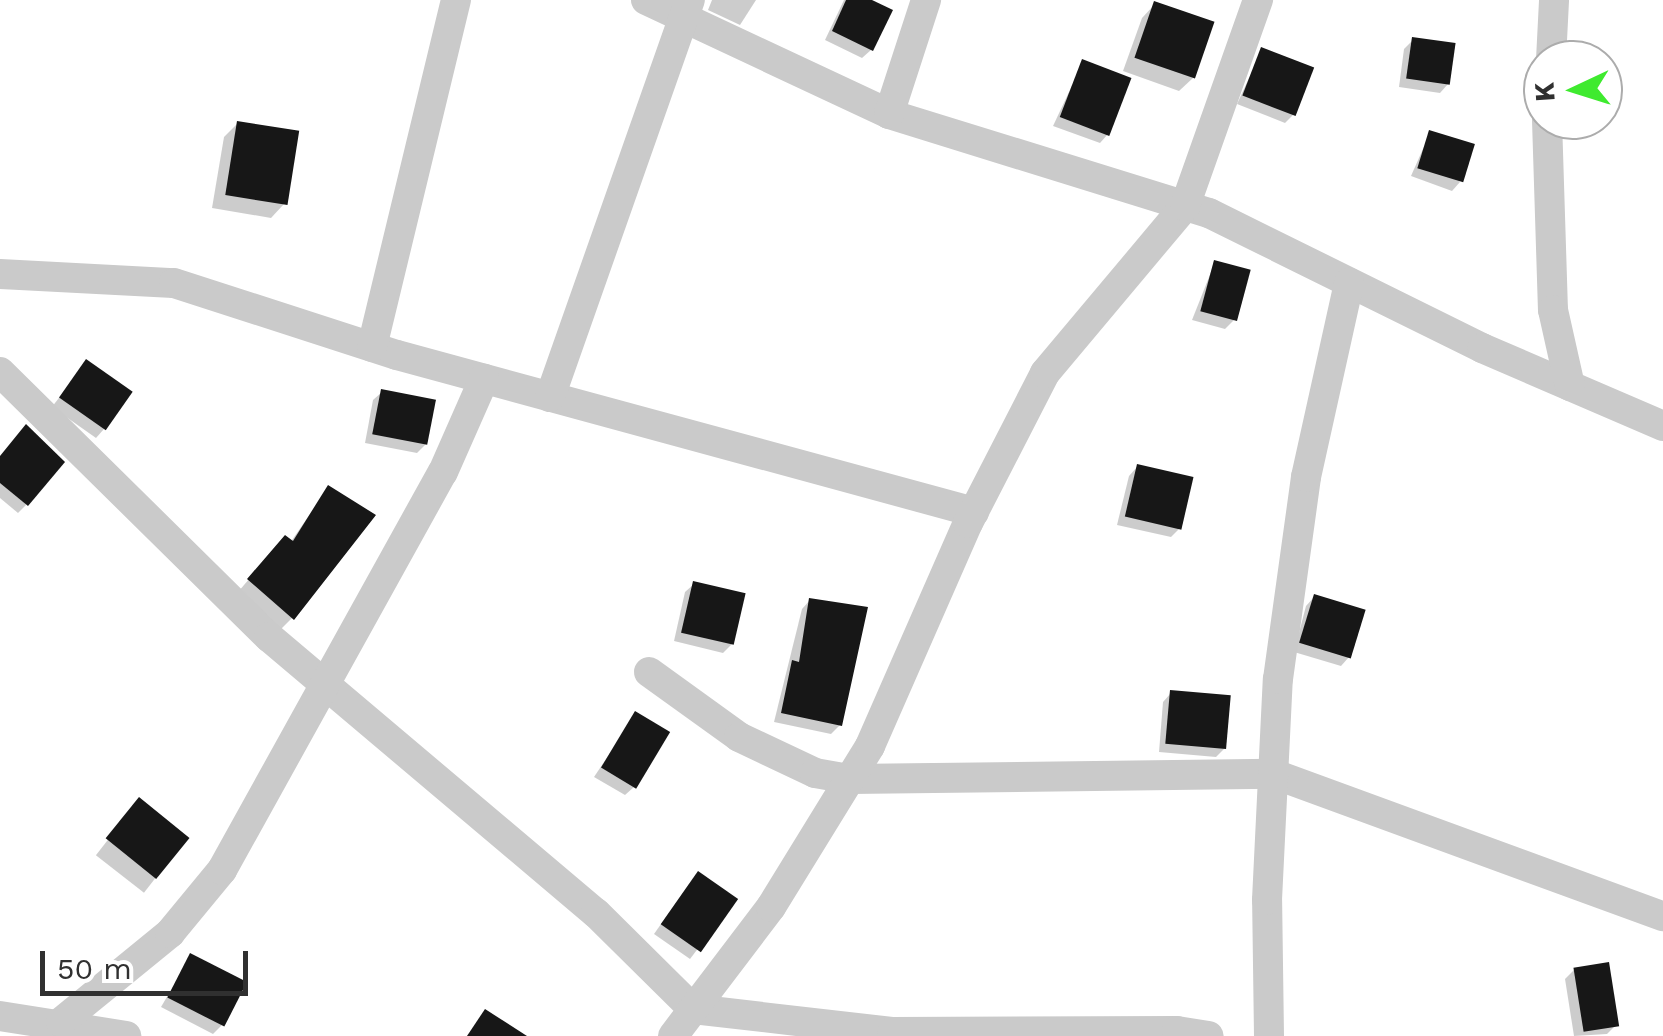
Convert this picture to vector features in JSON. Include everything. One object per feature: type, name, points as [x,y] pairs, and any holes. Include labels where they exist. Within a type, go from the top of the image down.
[{"type":"street","points":[[372,348],[456,0]]},
{"type":"street","points":[[646,0],[687,8],[890,114],[1186,206],[1663,426]]},
{"type":"street","points":[[890,114],[926,0]]},
{"type":"street","points":[[672,1036],[770,906],[850,778],[974,512],[1044,373],[1186,206],[1258,0]]},
{"type":"street","points":[[1552,40],[1554,0]]},
{"type":"street","points":[[550,397],[687,8]]},
{"type":"street","points":[[1549,140],[1553,310],[1570,386]]},
{"type":"street","points":[[0,274],[174,283],[372,348],[974,512]]},
{"type":"street","points":[[1269,1036],[1278,679],[1306,477],[1349,283]]},
{"type":"street","points":[[0,372],[269,637],[596,912],[693,1009],[892,1034],[1177,1030],[1210,1036]]},
{"type":"street","points":[[61,1022],[170,933],[222,870],[328,686],[443,472],[484,379]]},
{"type":"street","points":[[649,672],[739,736],[815,773],[850,778],[1274,774],[1663,916]]},
{"type":"street","points":[[0,1016],[61,1022],[126,1036]]},
{"type":"building","points":[[846,0],[872,0],[893,10],[873,51],[832,31]]},
{"type":"building","points":[[1154,1],[1215,22],[1195,79],[1134,58]]},
{"type":"building","points":[[1412,37],[1456,43],[1450,85],[1406,79]]},
{"type":"building","points":[[1261,47],[1314,67],[1296,116],[1242,96]]},
{"type":"building","points":[[1082,59],[1131,78],[1109,136],[1060,117]]},
{"type":"building","points":[[237,121],[299,131],[287,205],[225,195]]},
{"type":"building","points":[[1429,130],[1475,144],[1463,182],[1417,168]]},
{"type":"building","points":[[1214,260],[1251,270],[1237,321],[1200,311]]},
{"type":"building","points":[[86,359],[133,392],[106,430],[59,398]]},
{"type":"building","points":[[381,389],[436,400],[427,445],[372,434]]},
{"type":"building","points":[[26,424],[65,462],[28,506],[0,483],[0,456]]},
{"type":"building","points":[[1137,464],[1194,477],[1181,530],[1125,517]]},
{"type":"building","points":[[328,485],[376,515],[294,620],[247,579],[285,535],[293,541]]},
{"type":"building","points":[[693,581],[746,593],[734,645],[681,633]]},
{"type":"building","points":[[1314,594],[1366,610],[1351,659],[1299,643]]},
{"type":"building","points":[[809,598],[868,607],[842,726],[781,713],[792,660],[799,662]]},
{"type":"building","points":[[1170,690],[1231,695],[1226,749],[1165,744]]},
{"type":"building","points":[[635,711],[670,732],[636,789],[601,768]]},
{"type":"building","points":[[139,797],[190,838],[156,879],[106,838]]},
{"type":"building","points":[[698,871],[738,899],[701,952],[661,924]]},
{"type":"building","points":[[190,953],[247,982],[224,1027],[167,998]]},
{"type":"building","points":[[1609,962],[1619,1026],[1584,1032],[1573,968]]},
{"type":"building","points":[[485,1009],[527,1036],[467,1036]]}]
